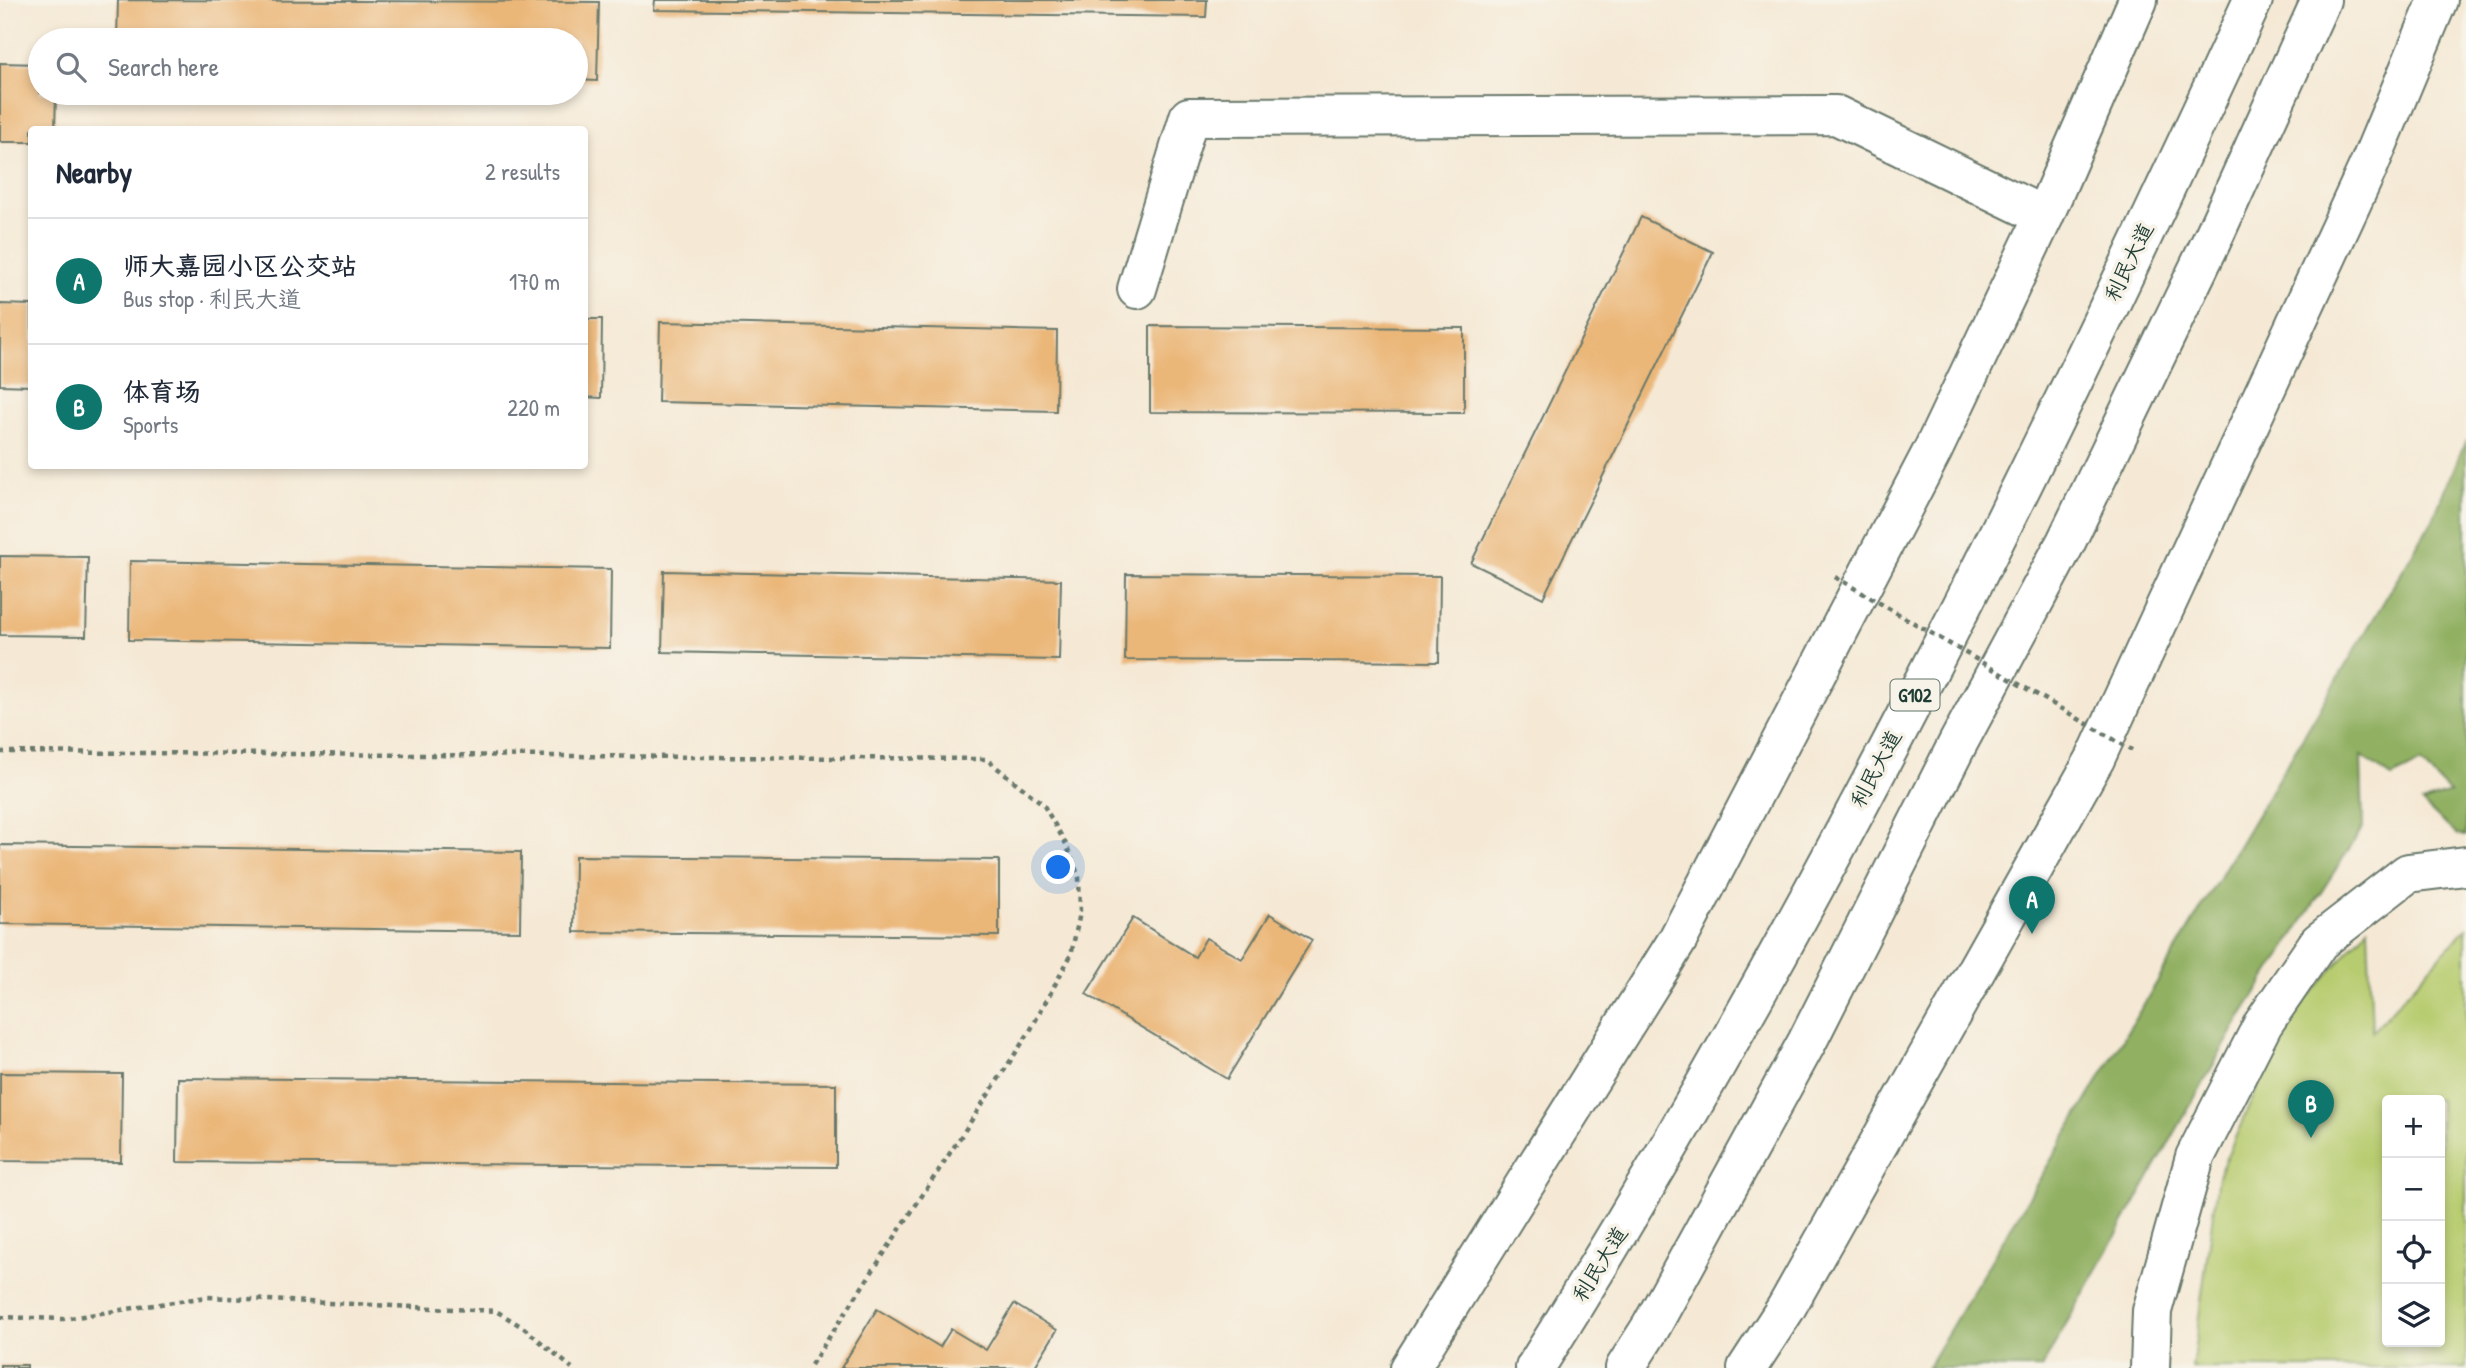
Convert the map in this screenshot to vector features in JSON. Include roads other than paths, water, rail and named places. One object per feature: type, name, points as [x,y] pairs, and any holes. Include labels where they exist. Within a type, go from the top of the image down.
[{"type":"main road","points":[[1410,1368],[1677,941],[1933,450],[2044,216],[2138,0]]},
{"type":"main road","name":"利民大道","points":[[1535,1368],[1614,1242],[1760,986],[1882,758],[1979,571],[2253,0]]},
{"type":"main road","name":"G102","points":[[1625,1368],[1651,1327],[1807,1042],[1958,743],[2066,542],[2212,240],[2321,0]]},
{"type":"main road","points":[[1747,1368],[1786,1308],[2095,759],[2370,163],[2438,0]]},
{"type":"main road","points":[[1137,289],[1189,117],[1836,115],[2044,216]]},
{"type":"main road","points":[[2150,1368],[2152,1311],[2195,1157],[2263,1024],[2319,942],[2408,873],[2466,866]]},
{"type":"place","name":"师大嘉园小区公交站","points":[[2032,934]]},
{"type":"place","name":"体育场","points":[[2311,1138]]}]
